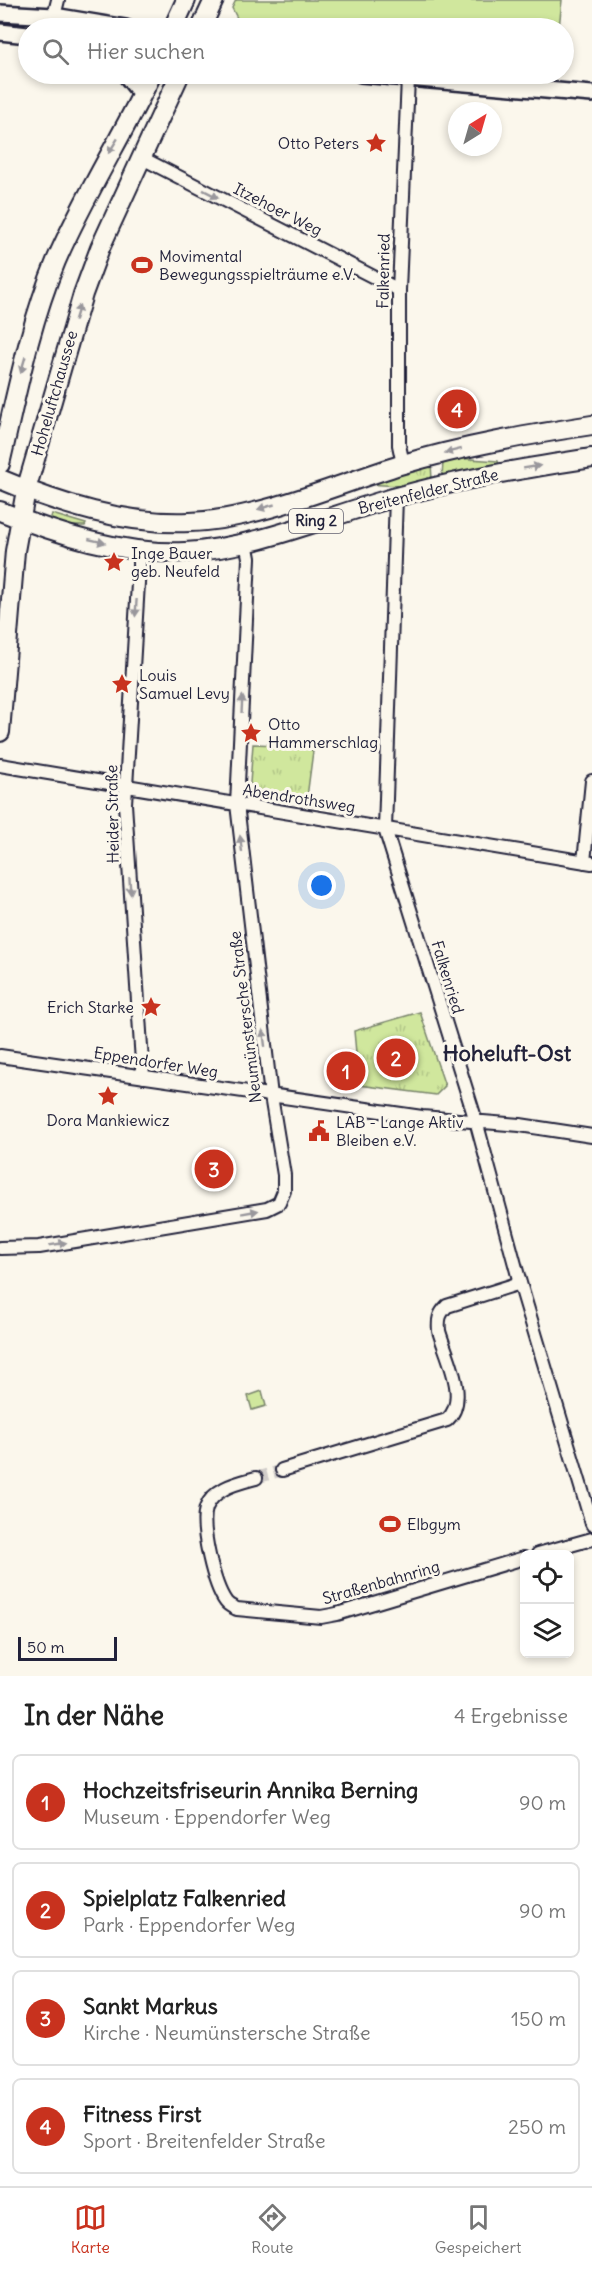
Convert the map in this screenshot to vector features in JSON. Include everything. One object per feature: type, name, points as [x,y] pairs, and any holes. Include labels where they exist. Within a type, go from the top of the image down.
[{"type":"main road","points":[[178,18],[186,0]]},
{"type":"main road","points":[[206,18],[214,0]]},
{"type":"main road","name":"Hoheluftchaussee","points":[[0,464],[15,392],[56,262],[108,154],[147,84]]},
{"type":"main road","name":"Hoheluftchaussee","points":[[0,732],[15,551],[26,490],[83,294],[108,225],[175,84]]},
{"type":"main road","name":"Breitenfelder Straße","points":[[26,490],[57,501],[129,518],[198,522],[221,519],[266,507],[403,464],[526,435],[592,425]]},
{"type":"main road","name":"Breitenfelder Straße","points":[[21,519],[80,538],[140,549],[183,552],[246,542],[396,497],[528,468],[592,458]]},
{"type":"main road","name":"Ring 2","points":[[0,479],[26,490]]},
{"type":"main road","name":"Ring 2","points":[[0,511],[21,519]]},
{"type":"street","points":[[54,18],[58,0]]},
{"type":"street","points":[[0,13],[29,18]]},
{"type":"street","points":[[0,32],[18,35]]},
{"type":"street","points":[[133,84],[142,95]]},
{"type":"street","name":"Falkenried","points":[[403,464],[399,445],[399,290],[408,84]]},
{"type":"street","points":[[477,84],[592,94]]},
{"type":"street","name":"Itzehoer Weg","points":[[142,158],[399,290]]},
{"type":"street","name":"Falkenried","points":[[396,497],[385,829],[476,1121],[520,1283],[592,1524]]},
{"type":"street","name":"Neumünstersche Straße","points":[[0,1248],[39,1247],[267,1209],[279,1203],[284,1191],[284,1175],[271,1096],[237,804],[249,558],[246,542]]},
{"type":"street","name":"Heider Straße","points":[[140,549],[125,787],[143,1077]]},
{"type":"street","name":"Abendrothsweg","points":[[0,765],[588,863]]},
{"type":"street","points":[[588,863],[592,781]]},
{"type":"street","name":"Eppendorfer Weg","points":[[0,1056],[422,1117],[476,1121],[592,1136]]},
{"type":"street","points":[[282,1470],[447,1420],[457,1408],[458,1394],[439,1331],[438,1320],[441,1312],[447,1306],[520,1283]]},
{"type":"street","name":"Straßenbahnring","points":[[256,1478],[219,1491],[206,1507],[204,1536],[208,1554],[223,1597],[228,1605],[237,1609],[321,1617],[520,1559]]},
{"type":"street","points":[[552,1550],[592,1539]]},
{"type":"green space","points":[[236,0],[562,0],[560,18],[237,18],[232,8]]},
{"type":"green space","points":[[456,458],[498,461],[499,467],[442,477],[443,462]]},
{"type":"green space","points":[[431,463],[432,480],[400,486],[366,484]]},
{"type":"green space","points":[[52,514],[86,524],[85,526],[70,526],[50,521]]},
{"type":"green space","points":[[253,744],[305,746],[313,751],[307,797],[256,791],[250,783]]},
{"type":"green space","points":[[420,1012],[445,1086],[436,1095],[359,1085],[354,1031]]},
{"type":"green space","points":[[262,1391],[266,1406],[252,1410],[248,1396]]},
{"type":"tunnel","points":[[256,1478],[282,1470]]},
{"type":"place","name":"Otto Peters","points":[[376,143]]},
{"type":"place","name":"Movimental Bewegungsspielträume e.V.","points":[[142,265]]},
{"type":"place","name":"Fitness First","points":[[457,409]]},
{"type":"place","name":"Inge Bauer geb. Neufeld","points":[[114,562]]},
{"type":"place","name":"Louis Samuel Levy","points":[[122,684]]},
{"type":"place","name":"Otto Hammerschlag","points":[[251,733]]},
{"type":"place","name":"Erich Starke","points":[[151,1007]]},
{"type":"place","name":"Spielplatz Falkenried","points":[[396,1058]]},
{"type":"place","name":"Hochzeitsfriseurin Annika Berning","points":[[346,1071]]},
{"type":"place","name":"Dora Mankiewicz","points":[[108,1096]]},
{"type":"place","name":"LAB - Lange Aktiv Bleiben e.V.","points":[[319,1131]]},
{"type":"place","name":"Sankt Markus","points":[[214,1169]]},
{"type":"place","name":"Elbgym","points":[[390,1524]]},
{"type":"district","name":"Hoheluft-Ost","points":[[507,1053]]}]
